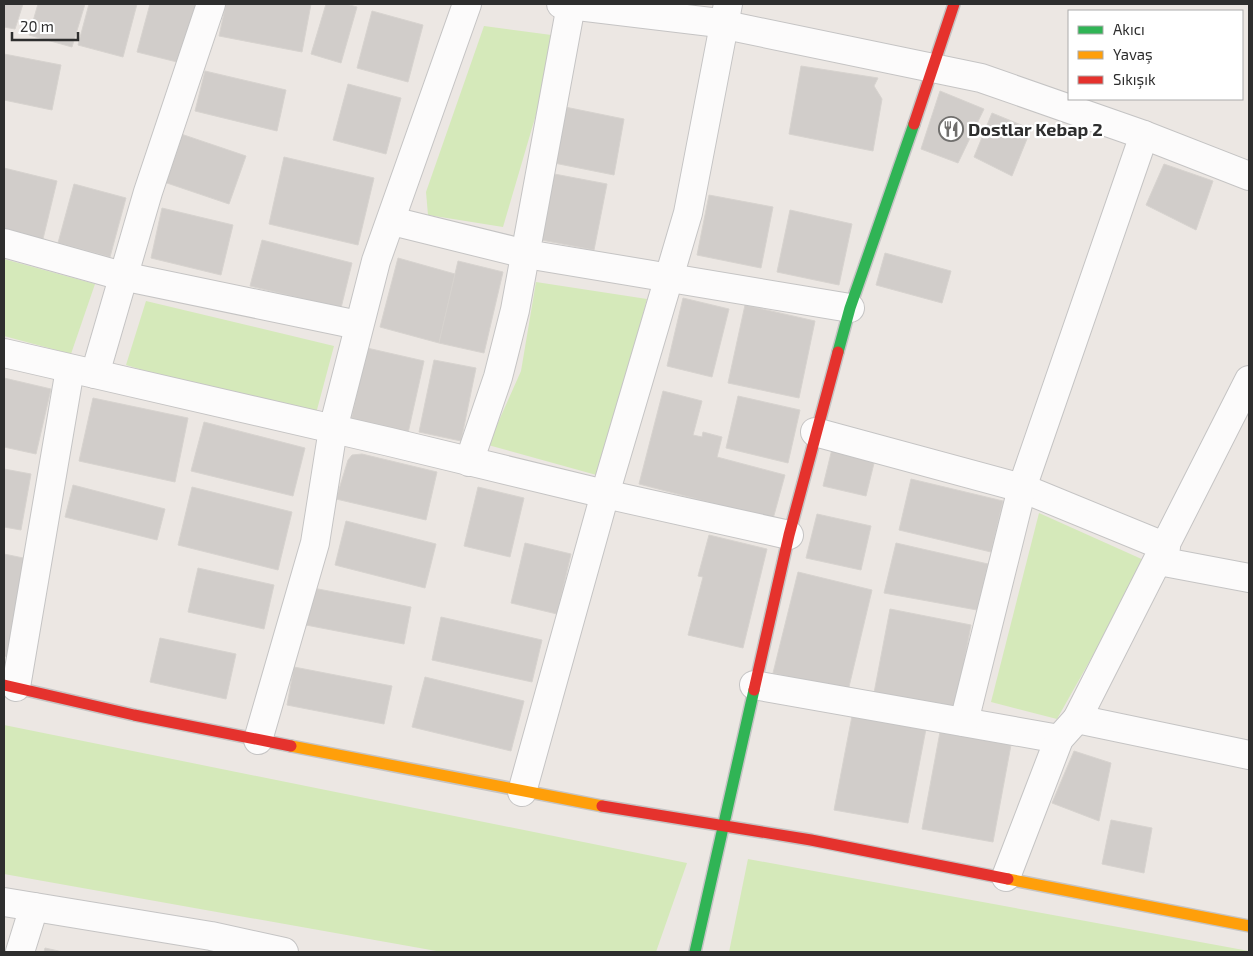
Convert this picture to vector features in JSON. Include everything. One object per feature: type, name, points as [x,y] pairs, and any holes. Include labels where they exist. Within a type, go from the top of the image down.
[{"type":"street","points":[[210,4],[122,276],[82,372],[10,686],[134,715],[522,792],[721,827],[811,840],[1249,926]]},
{"type":"street","points":[[258,740],[314,543],[333,429],[358,325],[376,261],[392,221],[467,4]]},
{"type":"street","points":[[469,462],[498,377],[515,310],[526,254],[566,4],[726,14],[934,68],[980,78],[1144,135],[1249,176]]},
{"type":"street","points":[[695,952],[721,827],[754,685],[789,535],[816,432],[850,308],[934,68],[954,4]]},
{"type":"street","points":[[522,792],[605,494],[688,213],[726,14]]},
{"type":"street","points":[[964,722],[1022,488],[1144,135]]},
{"type":"street","points":[[392,221],[526,254],[850,308]]},
{"type":"street","points":[[4,243],[122,276],[358,325]]},
{"type":"street","points":[[4,354],[789,535]]},
{"type":"street","points":[[1006,878],[1059,739],[1077,719],[1162,554],[1243,409],[1249,380]]},
{"type":"street","points":[[816,432],[1022,488],[1162,554],[1249,578]]},
{"type":"street","points":[[754,685],[1059,739]]},
{"type":"street","points":[[1077,719],[1249,755]]},
{"type":"street","points":[[4,902],[209,944],[284,952]]},
{"type":"street","points":[[20,952],[34,908]]},
{"type":"green space","points":[[484,26],[559,36],[503,227],[428,215],[426,192]]},
{"type":"green space","points":[[4,259],[95,284],[71,354],[4,336]]},
{"type":"green space","points":[[536,282],[647,299],[600,476],[488,445],[521,371]]},
{"type":"green space","points":[[146,301],[334,346],[314,421],[126,365]]},
{"type":"green space","points":[[1039,513],[1146,561],[1057,719],[991,702]]},
{"type":"green space","points":[[4,725],[687,863],[656,952],[442,952],[4,874]]},
{"type":"green space","points":[[748,859],[1249,951],[1249,952],[729,952]]},
{"type":"building","points":[[4,4],[23,4],[15,29],[4,27]]},
{"type":"building","points":[[38,4],[85,4],[72,47],[29,35]]},
{"type":"building","points":[[89,4],[137,4],[123,57],[78,45]]},
{"type":"building","points":[[150,4],[197,4],[181,63],[137,52]]},
{"type":"building","points":[[226,4],[311,4],[302,52],[219,36]]},
{"type":"building","points":[[326,4],[346,4],[357,7],[341,63],[311,54]]},
{"type":"building","points":[[372,11],[423,25],[408,82],[357,68]]},
{"type":"building","points":[[4,54],[61,65],[52,110],[4,100]]},
{"type":"building","points":[[801,66],[878,78],[874,86],[882,99],[873,151],[789,134]]},
{"type":"building","points":[[205,71],[286,90],[277,131],[195,111]]},
{"type":"building","points":[[348,84],[401,98],[386,154],[333,140]]},
{"type":"building","name":"Dostlar Kebap 2","points":[[940,91],[984,109],[958,163],[921,149]]},
{"type":"building","points":[[565,107],[624,119],[614,175],[554,163]]},
{"type":"building","points":[[992,113],[1031,129],[1012,176],[974,157]]},
{"type":"building","points":[[178,133],[246,156],[229,204],[161,181]]},
{"type":"building","points":[[284,157],[374,178],[358,245],[269,224]]},
{"type":"building","points":[[1164,164],[1213,181],[1196,230],[1146,205]]},
{"type":"building","points":[[4,168],[57,181],[42,243],[4,233]]},
{"type":"building","points":[[549,173],[607,184],[594,250],[536,239]]},
{"type":"building","points":[[74,184],[126,198],[110,257],[58,243]]},
{"type":"building","points":[[709,195],[773,207],[761,268],[697,255]]},
{"type":"building","points":[[162,208],[233,225],[221,275],[151,258]]},
{"type":"building","points":[[790,210],[852,224],[839,285],[777,272]]},
{"type":"building","points":[[262,240],[352,263],[341,308],[250,286]]},
{"type":"building","points":[[885,253],[951,271],[942,303],[876,285]]},
{"type":"building","points":[[398,258],[455,274],[439,343],[380,327]]},
{"type":"building","points":[[458,261],[503,272],[484,353],[439,343]]},
{"type":"building","points":[[683,298],[729,309],[712,377],[667,366]]},
{"type":"building","points":[[745,305],[815,321],[799,398],[728,383]]},
{"type":"building","points":[[367,348],[424,361],[408,433],[351,420]]},
{"type":"building","points":[[434,360],[476,368],[461,441],[419,432]]},
{"type":"building","points":[[4,378],[51,389],[36,454],[4,447]]},
{"type":"building","points":[[663,391],[702,401],[693,435],[702,437],[703,432],[722,437],[717,457],[785,475],[773,519],[639,484]]},
{"type":"building","points":[[738,396],[800,410],[788,463],[726,448]]},
{"type":"building","points":[[93,398],[188,418],[175,482],[79,461]]},
{"type":"building","points":[[204,422],[305,448],[293,496],[191,471]]},
{"type":"building","points":[[832,449],[875,459],[866,496],[823,486]]},
{"type":"building","points":[[362,454],[437,472],[426,520],[336,499],[348,460],[352,455]]},
{"type":"building","points":[[4,469],[31,474],[21,530],[4,527]]},
{"type":"building","points":[[911,479],[1003,501],[991,552],[899,530]]},
{"type":"building","points":[[73,485],[165,509],[157,540],[65,517]]},
{"type":"building","points":[[192,487],[292,512],[278,570],[178,545]]},
{"type":"building","points":[[478,487],[524,498],[510,557],[464,546]]},
{"type":"building","points":[[817,514],[871,526],[861,570],[806,558]]},
{"type":"building","points":[[346,521],[436,544],[425,588],[335,565]]},
{"type":"building","points":[[709,535],[767,549],[743,648],[688,635],[703,577],[698,576]]},
{"type":"building","points":[[525,543],[571,554],[557,614],[511,603]]},
{"type":"building","points":[[896,543],[988,564],[977,610],[884,593]]},
{"type":"building","points":[[4,554],[28,559],[7,657],[4,656]]},
{"type":"building","points":[[198,568],[274,585],[264,629],[188,612]]},
{"type":"building","points":[[798,572],[872,590],[848,691],[773,673]]},
{"type":"building","points":[[313,588],[411,607],[404,644],[306,625]]},
{"type":"building","points":[[890,609],[971,625],[955,709],[874,693]]},
{"type":"building","points":[[441,617],[542,640],[532,682],[432,660]]},
{"type":"building","points":[[160,638],[236,654],[226,699],[150,682]]},
{"type":"building","points":[[294,667],[392,686],[384,724],[287,705]]},
{"type":"building","points":[[425,677],[524,701],[511,751],[412,727]]},
{"type":"building","points":[[852,716],[926,729],[908,823],[834,810]]},
{"type":"building","points":[[940,732],[1011,745],[993,842],[922,829]]},
{"type":"building","points":[[1074,751],[1111,763],[1099,821],[1052,803]]},
{"type":"building","points":[[1111,820],[1152,828],[1144,873],[1102,864]]},
{"type":"building","points":[[45,948],[63,952],[44,952]]},
{"type":"traffic: fast","points":[[838,352],[850,308],[914,124]]},
{"type":"traffic: fast","points":[[695,952],[754,690]]},
{"type":"traffic: slow","points":[[291,746],[602,806]]},
{"type":"traffic: slow","points":[[1008,879],[1249,926]]},
{"type":"traffic: jam","points":[[914,124],[954,4]]},
{"type":"traffic: jam","points":[[754,690],[789,535],[838,352]]},
{"type":"traffic: jam","points":[[4,685],[134,715],[291,746]]},
{"type":"traffic: jam","points":[[602,806],[811,840],[1008,879]]},
{"type":"place","name":"Dostlar Kebap 2","points":[[951,129]]}]
